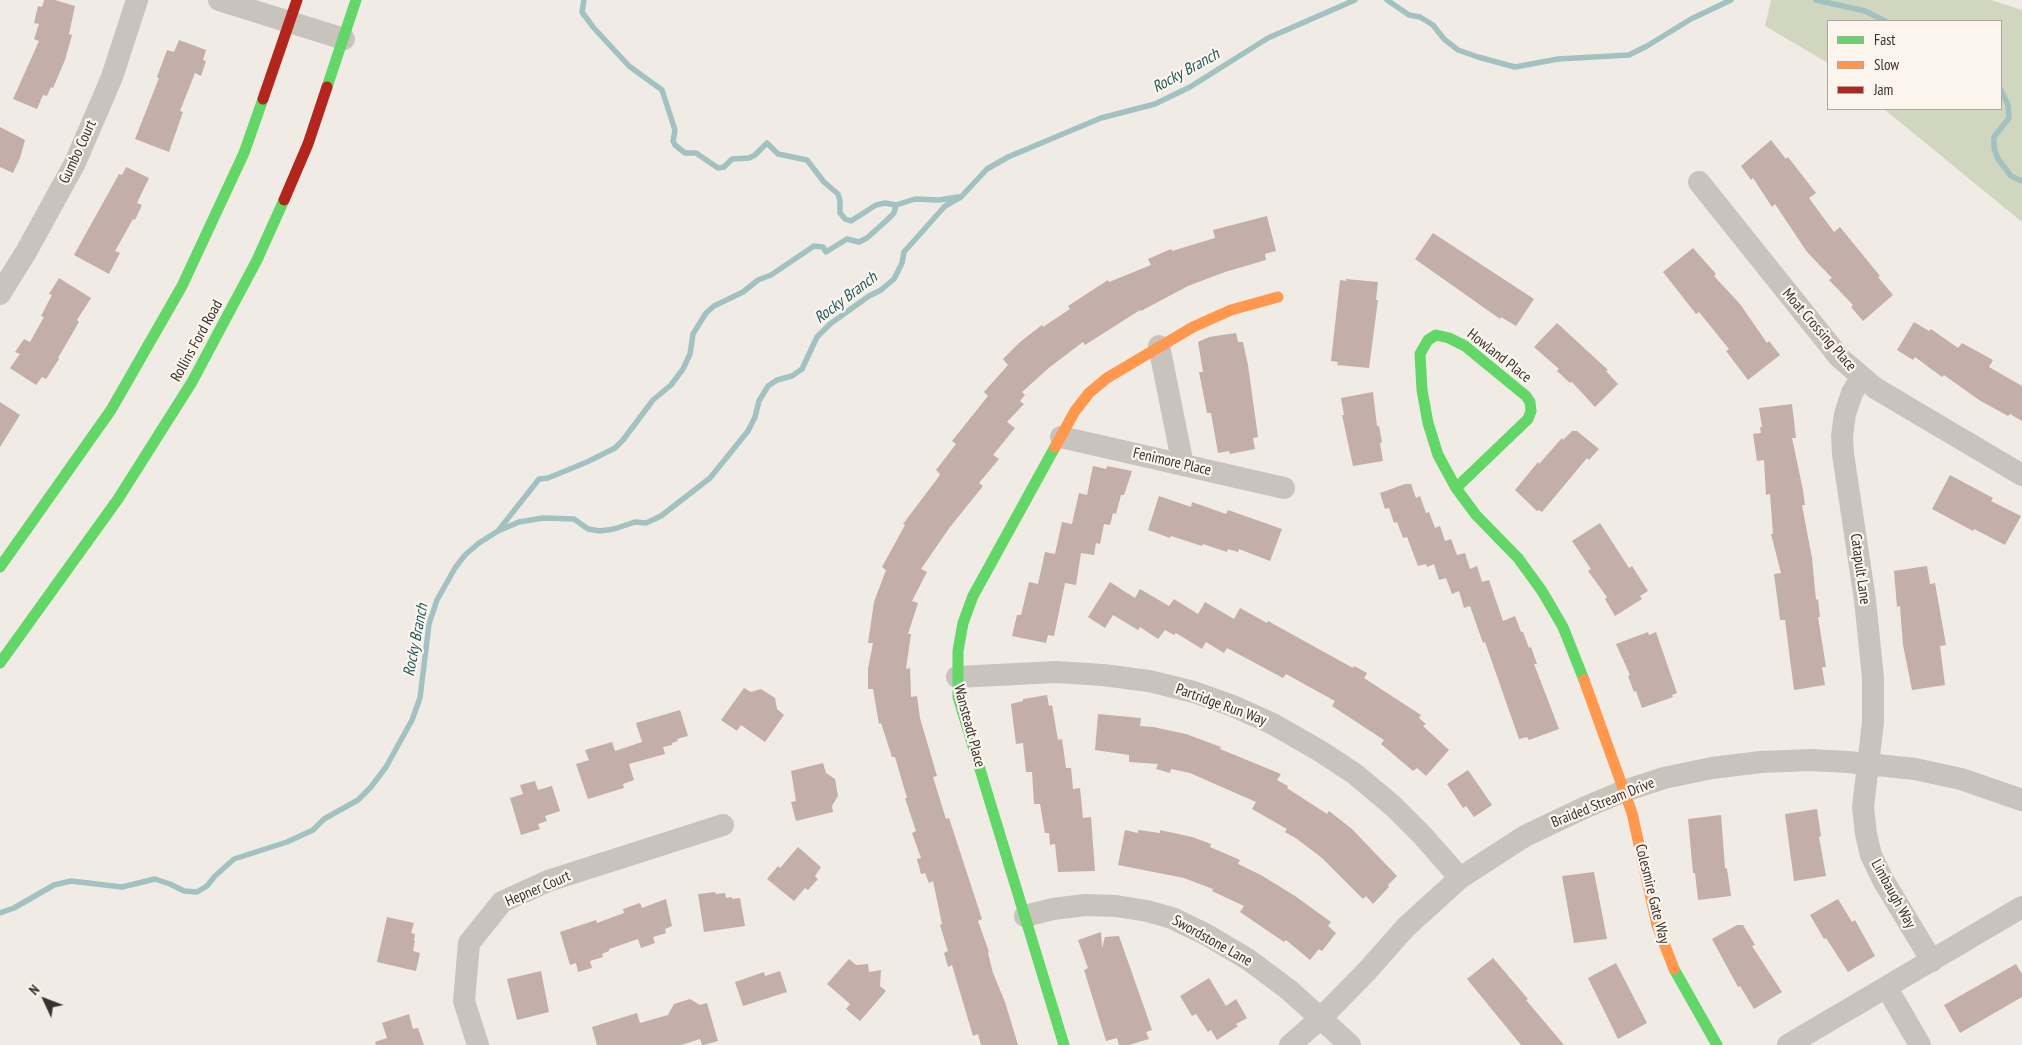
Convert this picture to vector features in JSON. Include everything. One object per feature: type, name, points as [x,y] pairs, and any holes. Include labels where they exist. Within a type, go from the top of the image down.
[{"type":"street","name":"Gumbo Court","points":[[0,294],[26,252],[74,163],[112,77],[137,0]]},
{"type":"street","points":[[219,0],[344,39]]},
{"type":"street","points":[[0,567],[111,410],[182,286],[244,152],[297,0]]},
{"type":"street","name":"Rollins Ford Road","points":[[0,663],[118,499],[192,382],[257,260],[284,200],[308,144],[356,0]]},
{"type":"street","name":"Moat Crossing Place","points":[[1698,182],[1826,344],[1861,378],[2022,475]]},
{"type":"street","name":"Wansteadt Place","points":[[1064,1045],[958,696],[956,678],[963,623],[973,596],[1075,411],[1089,393],[1107,378],[1193,326],[1278,297]]},
{"type":"street","name":"Howland Place","points":[[1456,488],[1528,419],[1531,411],[1530,402],[1526,396],[1465,346],[1449,338],[1436,336],[1428,340],[1420,354],[1422,390],[1428,423],[1438,454],[1456,488],[1476,515],[1518,558],[1542,591],[1563,627],[1579,665],[1624,792]]},
{"type":"street","points":[[1159,346],[1183,465]]},
{"type":"street","name":"Catapult Lane","points":[[1861,378],[1852,393],[1845,414],[1842,454],[1865,600],[1873,678],[1873,722],[1868,764]]},
{"type":"street","name":"Fenimore Place","points":[[1061,437],[1284,488]]},
{"type":"street","name":"Partridge Run Way","points":[[956,678],[1056,672],[1103,675],[1149,681],[1194,692],[1233,706],[1273,724],[1312,746],[1355,774],[1393,806],[1460,878]]},
{"type":"street","name":"Braided Stream Drive","points":[[1290,1045],[1322,1018],[1406,927],[1460,878],[1525,836],[1586,807],[1664,778],[1712,768],[1761,762],[1810,760],[1915,769],[1960,779],[2022,800]]},
{"type":"street","name":"Limbaugh Way","points":[[1868,764],[1863,807],[1866,834],[1872,855],[1882,880],[1932,961]]},
{"type":"street","name":"Colesmire Gate Way","points":[[1624,792],[1632,813],[1657,925],[1667,954],[1680,982],[1717,1045]]},
{"type":"street","name":"Hepner Court","points":[[478,1045],[464,1001],[469,944],[502,902],[548,881],[723,825]]},
{"type":"street","name":"Swordstone Lane","points":[[1025,916],[1053,909],[1085,905],[1116,906],[1147,911],[1172,918],[1207,935],[1249,960],[1289,990],[1350,1045]]},
{"type":"street","points":[[1788,1045],[2022,907]]},
{"type":"street","points":[[1887,988],[1920,1045]]},
{"type":"green space","points":[[1771,0],[1991,0],[2022,10],[2022,222],[1885,110],[2002,110],[2002,20],[1827,20],[1827,62],[1765,26]]},
{"type":"building","points":[[44,0],[55,0],[75,6],[69,34],[72,35],[65,60],[53,88],[51,87],[47,96],[43,95],[37,109],[13,99],[39,41],[34,39],[39,24],[34,23],[38,6],[42,7]]},
{"type":"building","points":[[179,40],[206,50],[203,60],[206,61],[201,76],[195,73],[180,111],[183,112],[169,152],[135,139],[159,78],[157,77],[167,50],[174,52]]},
{"type":"building","points":[[0,127],[25,140],[13,173],[0,167]]},
{"type":"building","points":[[1771,140],[1786,159],[1788,157],[1816,193],[1809,198],[1834,232],[1840,227],[1893,295],[1863,321],[1851,307],[1853,305],[1829,280],[1832,278],[1807,252],[1775,204],[1772,207],[1753,178],[1751,180],[1741,166]]},
{"type":"building","points":[[126,167],[149,178],[137,203],[142,205],[135,220],[133,219],[115,251],[120,253],[109,274],[74,255],[119,174],[122,175]]},
{"type":"building","points":[[1267,216],[1276,251],[1265,254],[1266,260],[1225,272],[1188,286],[1140,310],[1085,345],[1083,342],[1050,367],[1022,392],[1025,395],[1020,401],[1024,404],[1007,422],[1015,428],[993,455],[999,459],[979,483],[983,486],[950,527],[921,569],[927,572],[912,601],[918,603],[908,634],[911,634],[906,669],[910,668],[911,697],[917,696],[920,718],[937,776],[933,777],[946,819],[949,818],[982,919],[978,921],[989,952],[993,973],[1005,1002],[1018,1045],[981,1045],[978,1034],[973,1036],[952,965],[948,967],[944,953],[948,951],[940,925],[942,924],[933,881],[929,883],[925,873],[921,874],[917,859],[921,858],[912,833],[916,831],[905,798],[907,798],[895,757],[892,757],[881,723],[879,724],[873,689],[868,689],[868,669],[873,643],[868,643],[874,602],[886,570],[882,567],[905,525],[903,524],[940,474],[936,470],[956,444],[952,441],[988,396],[984,392],[1008,365],[1003,359],[1020,342],[1042,325],[1043,327],[1070,309],[1068,306],[1108,280],[1109,282],[1151,265],[1148,259],[1171,249],[1172,251],[1215,238],[1213,230]]},
{"type":"building","points":[[1433,233],[1534,299],[1516,326],[1501,317],[1500,319],[1415,259]]},
{"type":"building","points":[[1693,248],[1716,274],[1714,276],[1740,304],[1767,343],[1769,341],[1780,355],[1748,380],[1726,351],[1729,349],[1699,312],[1696,314],[1663,272]]},
{"type":"building","points":[[59,278],[91,298],[77,320],[79,322],[59,359],[46,379],[42,377],[36,385],[10,368],[20,354],[15,352],[24,339],[30,342],[44,317],[41,316],[52,295],[49,294]]},
{"type":"building","points":[[1346,279],[1378,282],[1376,300],[1378,300],[1369,368],[1337,365],[1338,362],[1331,361],[1340,280],[1346,281]]},
{"type":"building","points":[[1914,322],[1929,331],[1931,329],[1958,348],[1962,343],[1993,360],[1989,367],[2022,386],[2022,421],[2010,414],[2008,416],[1979,400],[1944,375],[1942,377],[1915,357],[1913,360],[1897,350]]},
{"type":"building","points":[[1557,323],[1608,370],[1606,371],[1618,384],[1595,407],[1572,382],[1570,383],[1557,371],[1559,369],[1534,347]]},
{"type":"building","points":[[1236,333],[1238,342],[1243,342],[1248,365],[1258,437],[1253,438],[1255,449],[1230,454],[1229,451],[1218,453],[1211,413],[1207,413],[1199,372],[1203,372],[1198,342],[1209,337]]},
{"type":"building","points":[[1373,392],[1377,426],[1379,426],[1382,442],[1380,443],[1383,461],[1353,466],[1342,415],[1344,415],[1341,398]]},
{"type":"building","points":[[0,402],[20,415],[0,447]]},
{"type":"building","points":[[1792,404],[1796,438],[1792,438],[1803,490],[1805,505],[1802,505],[1812,558],[1816,600],[1818,599],[1820,617],[1818,617],[1826,667],[1822,667],[1825,685],[1794,690],[1785,620],[1780,620],[1774,574],[1781,573],[1771,534],[1773,534],[1770,494],[1766,495],[1764,460],[1757,461],[1753,434],[1761,433],[1759,408]]},
{"type":"building","points":[[1572,431],[1577,431],[1599,449],[1589,460],[1587,458],[1542,512],[1537,511],[1515,490],[1538,462],[1539,464],[1562,438],[1563,440]]},
{"type":"building","points":[[1093,466],[1106,469],[1107,466],[1132,471],[1124,495],[1121,495],[1116,514],[1113,513],[1110,525],[1104,524],[1100,544],[1096,543],[1094,555],[1081,553],[1076,585],[1065,583],[1054,636],[1048,635],[1046,643],[1012,636],[1017,615],[1021,615],[1029,582],[1038,584],[1045,552],[1055,554],[1062,522],[1072,524],[1079,493],[1087,495]]},
{"type":"building","points":[[1950,475],[1993,498],[1991,501],[2021,516],[2005,545],[1974,529],[1973,531],[1932,509]]},
{"type":"building","points":[[1405,484],[1411,484],[1416,498],[1420,496],[1426,513],[1429,512],[1435,528],[1440,526],[1445,541],[1451,539],[1457,555],[1465,553],[1470,569],[1477,566],[1482,582],[1489,580],[1503,621],[1515,616],[1529,648],[1531,647],[1537,664],[1534,664],[1559,729],[1529,740],[1527,737],[1519,739],[1485,642],[1483,643],[1470,606],[1464,608],[1459,591],[1452,594],[1446,578],[1439,580],[1434,564],[1427,567],[1426,564],[1418,566],[1407,537],[1403,538],[1397,522],[1394,523],[1389,508],[1385,509],[1380,493]]},
{"type":"building","points":[[1159,496],[1191,507],[1192,502],[1226,514],[1228,510],[1282,529],[1270,561],[1239,549],[1238,552],[1228,549],[1227,552],[1171,536],[1170,538],[1148,530]]},
{"type":"building","points":[[1600,523],[1629,568],[1632,566],[1648,591],[1640,596],[1642,599],[1615,616],[1605,599],[1607,597],[1588,571],[1591,569],[1572,541]]},
{"type":"building","points":[[1927,566],[1930,584],[1935,583],[1946,645],[1940,646],[1945,685],[1912,690],[1903,645],[1900,606],[1897,607],[1894,571]]},
{"type":"building","points":[[1110,582],[1135,598],[1140,589],[1169,606],[1174,599],[1198,614],[1205,602],[1234,619],[1240,608],[1267,623],[1268,621],[1353,668],[1354,666],[1367,673],[1364,678],[1421,715],[1419,718],[1426,724],[1423,726],[1449,750],[1426,776],[1417,768],[1413,771],[1381,744],[1384,740],[1332,706],[1335,701],[1286,674],[1283,678],[1227,648],[1224,653],[1206,642],[1202,649],[1176,633],[1174,635],[1165,630],[1158,639],[1140,627],[1138,630],[1113,615],[1105,628],[1088,617]]},
{"type":"building","points":[[1648,632],[1649,635],[1656,632],[1677,693],[1672,695],[1673,697],[1642,708],[1616,644]]},
{"type":"building","points":[[744,688],[751,692],[761,689],[775,698],[777,709],[784,715],[765,742],[741,725],[737,731],[721,720]]},
{"type":"building","points":[[1047,695],[1049,706],[1052,705],[1058,740],[1062,739],[1066,768],[1071,768],[1073,789],[1080,788],[1083,818],[1091,817],[1095,871],[1058,872],[1055,844],[1050,845],[1049,833],[1045,833],[1040,804],[1034,804],[1032,772],[1026,772],[1023,743],[1016,744],[1011,704],[1023,701],[1023,699]]},
{"type":"building","points":[[680,710],[688,736],[677,739],[678,741],[672,743],[672,745],[663,747],[665,754],[629,764],[634,780],[623,784],[624,788],[588,799],[576,764],[589,760],[585,750],[612,742],[615,751],[642,742],[636,723]]},
{"type":"building","points":[[1098,714],[1141,718],[1140,726],[1186,734],[1221,747],[1220,749],[1281,774],[1277,780],[1327,814],[1329,811],[1352,829],[1397,876],[1373,904],[1366,896],[1363,899],[1322,858],[1285,832],[1287,829],[1252,809],[1256,802],[1190,773],[1171,769],[1170,773],[1156,769],[1158,764],[1129,762],[1129,755],[1095,750]]},
{"type":"building","points":[[823,763],[826,773],[835,779],[838,796],[832,806],[833,812],[796,821],[791,802],[796,801],[791,771]]},
{"type":"building","points":[[1468,770],[1492,805],[1474,817],[1466,806],[1463,808],[1447,784]]},
{"type":"building","points":[[535,781],[538,790],[552,786],[560,811],[545,816],[547,821],[538,824],[540,829],[521,835],[510,798],[523,794],[520,785]]},
{"type":"building","points":[[1817,809],[1821,836],[1819,837],[1826,876],[1794,881],[1785,814]]},
{"type":"building","points":[[1721,815],[1725,868],[1727,869],[1731,896],[1698,900],[1695,873],[1693,873],[1688,819]]},
{"type":"building","points":[[1125,830],[1138,833],[1138,830],[1160,833],[1160,830],[1192,837],[1211,844],[1210,847],[1240,860],[1238,864],[1261,875],[1295,896],[1331,922],[1328,926],[1336,933],[1322,951],[1319,949],[1310,960],[1286,940],[1284,942],[1240,912],[1244,906],[1212,891],[1213,889],[1184,878],[1118,865]]},
{"type":"building","points":[[798,847],[821,867],[815,876],[818,879],[808,890],[805,888],[794,901],[767,879],[778,866],[780,868]]},
{"type":"building","points":[[1594,872],[1607,939],[1574,943],[1562,876]]},
{"type":"building","points":[[715,892],[716,894],[725,893],[726,898],[740,898],[745,926],[704,932],[698,894]]},
{"type":"building","points":[[666,899],[672,926],[665,929],[666,933],[653,937],[655,943],[641,948],[638,939],[609,949],[609,951],[602,954],[603,957],[590,961],[592,968],[578,972],[576,963],[570,965],[560,932],[596,920],[597,923],[624,913],[623,909],[640,903],[642,908]]},
{"type":"building","points":[[1838,899],[1852,922],[1855,920],[1875,956],[1848,972],[1826,938],[1824,939],[1810,915]]},
{"type":"building","points":[[387,917],[414,923],[411,933],[415,934],[413,951],[420,953],[416,971],[377,962]]},
{"type":"building","points":[[1737,925],[1743,925],[1755,945],[1752,946],[1782,992],[1754,1009],[1740,986],[1738,987],[1712,939]]},
{"type":"building","points":[[1101,932],[1102,948],[1105,937],[1119,936],[1152,1030],[1146,1032],[1149,1039],[1129,1045],[1119,1045],[1117,1038],[1106,1041],[1084,970],[1088,968],[1078,940]]},
{"type":"building","points":[[1493,958],[1564,1045],[1521,1045],[1467,979]]},
{"type":"building","points":[[849,959],[856,965],[868,964],[869,972],[881,970],[880,986],[886,991],[860,1021],[846,1009],[850,1004],[827,984]]},
{"type":"building","points":[[1616,963],[1647,1023],[1618,1039],[1588,978]]},
{"type":"building","points":[[2016,964],[2022,974],[2022,997],[1960,1033],[1944,1005]]},
{"type":"building","points":[[541,971],[549,1012],[517,1020],[507,979]]},
{"type":"building","points":[[780,971],[787,992],[743,1006],[735,982],[764,972],[765,976]]},
{"type":"building","points":[[1209,978],[1226,1006],[1236,999],[1247,1018],[1236,1024],[1238,1026],[1217,1040],[1211,1030],[1208,1032],[1196,1014],[1192,1016],[1180,996]]},
{"type":"building","points":[[690,999],[700,1005],[707,1003],[718,1041],[704,1045],[702,1045],[700,1039],[681,1045],[597,1045],[592,1027],[637,1013],[640,1023],[668,1015],[674,1004]]},
{"type":"building","points":[[409,1014],[413,1029],[418,1028],[424,1045],[376,1045],[375,1042],[387,1038],[382,1023]]},
{"type":"waterway","points":[[584,0],[582,12],[593,27],[629,66],[662,90],[675,130],[673,141],[685,153],[696,153],[718,168],[724,167],[732,159],[749,158],[755,155],[767,143],[778,154],[807,160],[824,182],[838,194],[840,213],[845,219],[851,221],[876,205],[885,203],[896,205],[915,199],[939,200],[958,197]]},
{"type":"waterway","name":"Rocky Branch","points":[[0,913],[14,908],[54,885],[71,881],[122,887],[155,879],[184,891],[197,892],[207,886],[234,859],[287,842],[313,830],[324,819],[358,800],[371,787],[386,767],[412,720],[420,698],[429,624],[437,600],[455,568],[465,555],[479,543],[498,531],[519,522],[543,518],[574,519],[588,529],[600,531],[614,529],[635,522],[646,523],[661,516],[710,478],[748,431],[755,417],[759,401],[768,386],[777,380],[792,376],[802,369],[817,337],[830,324],[869,296],[881,290],[894,279],[902,263],[904,252],[945,206],[961,197],[987,169],[1008,157],[1101,118],[1155,104],[1190,87],[1268,38],[1355,0]]},
{"type":"waterway","name":"Rocky Branch","points":[[1387,0],[1409,15],[1420,17],[1433,25],[1444,39],[1458,50],[1515,67],[1558,59],[1629,55],[1691,19],[1731,0]]},
{"type":"waterway","name":"Rocky Branch","points":[[1816,0],[1865,11],[1883,20]]},
{"type":"waterway","name":"Rocky Branch","points":[[2002,92],[2008,105],[2009,118],[1994,137],[1994,148],[1998,159],[2011,176],[2022,181]]},
{"type":"waterway","points":[[498,531],[539,479],[548,478],[587,462],[615,448],[623,440],[653,400],[671,385],[683,369],[690,354],[693,334],[706,313],[714,306],[743,292],[758,280],[771,275],[814,246],[823,247],[826,252],[847,239],[859,242],[867,238],[894,213],[896,205]]},
{"type":"traffic: fast","points":[[327,87],[356,0]]},
{"type":"traffic: fast","points":[[0,567],[111,410],[182,286],[244,153],[263,99]]},
{"type":"traffic: fast","points":[[0,663],[118,499],[192,382],[257,260],[284,200]]},
{"type":"traffic: fast","points":[[1456,488],[1438,455],[1428,423],[1422,390],[1420,354],[1428,340],[1436,335],[1449,338],[1465,346],[1526,396],[1530,402],[1531,411],[1528,419],[1456,488],[1476,515],[1518,558],[1542,591],[1563,627],[1584,680]]},
{"type":"traffic: fast","points":[[1055,447],[973,596],[963,623],[958,651],[958,697],[1064,1045]]},
{"type":"traffic: fast","points":[[1674,969],[1717,1045]]},
{"type":"traffic: slow","points":[[1055,447],[1075,411],[1089,393],[1107,378],[1193,327],[1231,310],[1278,297]]},
{"type":"traffic: slow","points":[[1584,680],[1632,813],[1657,925],[1674,969]]},
{"type":"traffic: jam","points":[[263,99],[297,0]]},
{"type":"traffic: jam","points":[[284,200],[308,144],[327,87]]}]
